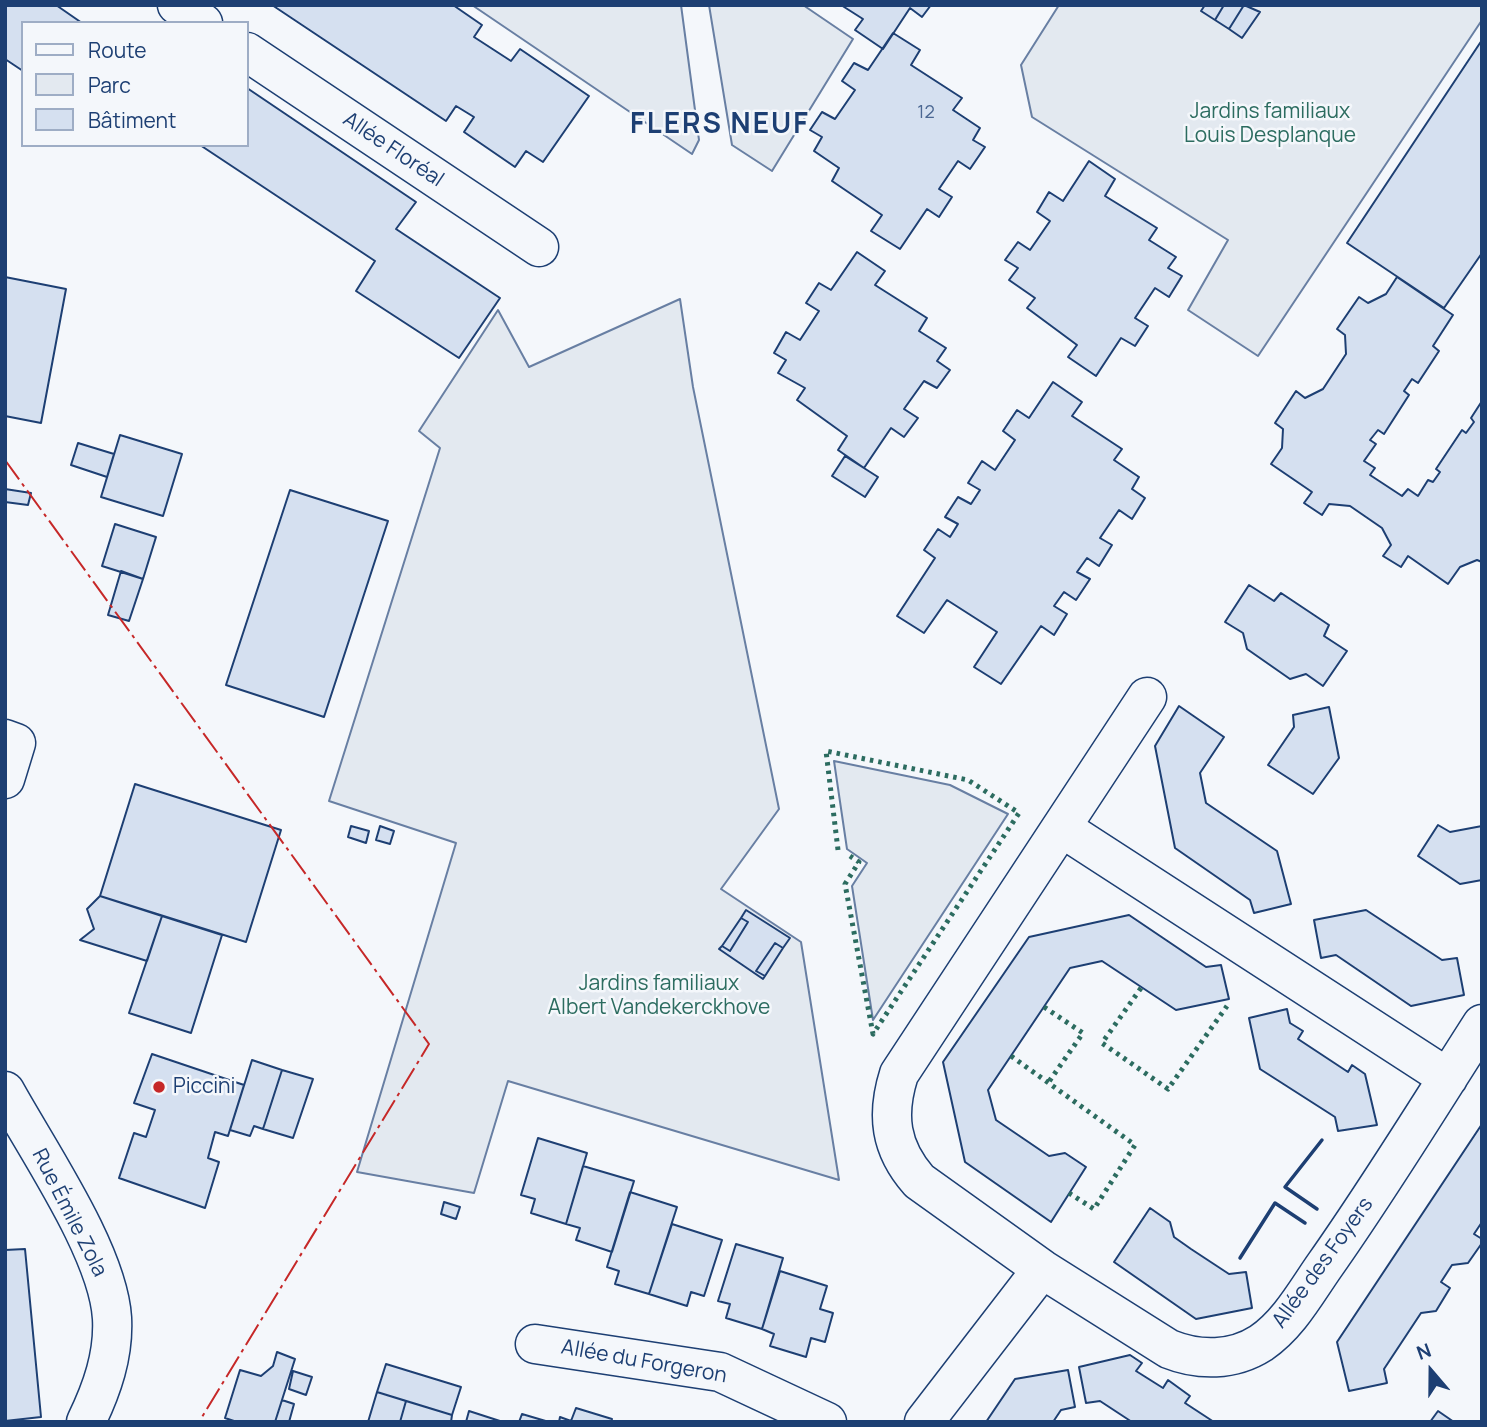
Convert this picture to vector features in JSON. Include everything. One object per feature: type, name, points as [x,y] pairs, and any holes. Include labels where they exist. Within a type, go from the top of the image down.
[{"type":"street","points":[[177,5],[200,21]]},
{"type":"street","name":"Allée Floréal","points":[[248,53],[539,247]]},
{"type":"street","name":"Allée des Foyers","points":[[1147,696],[899,1074],[892,1097],[890,1119],[906,1166],[919,1181],[1042,1269],[1169,1349],[1189,1357],[1223,1357],[1248,1349],[1281,1327],[1344,1238],[1482,1024]]},
{"type":"street","points":[[5,740],[16,743],[5,779]]},
{"type":"street","points":[[1062,828],[1448,1078]]},
{"type":"street","name":"Rue Émile Zola","points":[[5,1091],[86,1237],[107,1289],[112,1318],[110,1352],[101,1389],[86,1422]]},
{"type":"street","points":[[924,1422],[1042,1269]]},
{"type":"street","name":"Allée du Forgeron","points":[[535,1344],[720,1372],[827,1422]]},
{"type":"green space","points":[[472,5],[681,5],[699,140],[692,154]]},
{"type":"green space","points":[[709,5],[803,5],[853,39],[772,171],[732,145]]},
{"type":"green space","name":"Jardins familiaux Louis Desplanque","points":[[1059,5],[1482,5],[1482,20],[1258,356],[1188,310],[1228,240],[1032,117],[1021,65]]},
{"type":"green space","name":"Jardins familiaux Albert Vandekerckhove","points":[[680,299],[693,387],[779,809],[721,889],[801,942],[839,1180],[508,1081],[474,1193],[357,1172],[456,843],[329,801],[440,448],[419,431],[498,310],[529,367]]},
{"type":"green space","points":[[834,761],[950,785],[1008,814],[873,1020],[852,886],[867,863],[847,849]]},
{"type":"building","points":[[5,5],[56,5],[79,21],[21,21],[21,70],[5,59]]},
{"type":"building","points":[[272,5],[453,5],[482,25],[474,37],[511,61],[520,49],[589,96],[543,162],[526,151],[515,167],[464,132],[474,117],[456,106],[446,121]]},
{"type":"building","points":[[841,5],[931,5],[922,17],[910,8],[883,49],[855,30],[863,19]]},
{"type":"building","points":[[1205,5],[1224,5],[1215,20],[1201,11]]},
{"type":"building","points":[[1224,5],[1244,5],[1229,29],[1215,20]]},
{"type":"building","points":[[1244,5],[1260,12],[1242,38],[1229,29]]},
{"type":"building","points":[[893,33],[920,50],[911,65],[962,98],[953,110],[980,128],[973,140],[985,147],[970,169],[958,161],[939,189],[952,197],[939,217],[927,209],[900,249],[871,231],[882,215],[832,181],[839,168],[814,151],[822,137],[810,130],[822,112],[835,119],[855,90],[842,81],[854,63],[868,70]]},
{"type":"building","points":[[1482,40],[1482,253],[1444,308],[1347,243]]},
{"type":"building","points":[[248,89],[416,202],[396,229],[500,298],[459,358],[356,291],[375,261],[203,147],[248,147]]},
{"type":"building","points":[[1089,161],[1115,179],[1105,196],[1157,228],[1149,240],[1176,257],[1168,268],[1182,276],[1169,297],[1155,288],[1135,318],[1148,326],[1135,346],[1121,338],[1096,376],[1068,357],[1077,345],[1027,308],[1035,298],[1009,280],[1018,268],[1005,260],[1018,242],[1030,250],[1050,221],[1037,212],[1049,192],[1063,201]]},
{"type":"building","points":[[857,252],[885,271],[875,285],[927,318],[919,331],[946,348],[937,361],[950,370],[937,388],[924,381],[904,409],[918,418],[904,437],[891,428],[864,468],[838,450],[847,436],[797,400],[805,388],[778,373],[786,360],[774,353],[786,332],[800,340],[819,311],[806,303],[819,283],[831,290]]},
{"type":"building","points":[[5,277],[66,289],[41,423],[5,416]]},
{"type":"building","points":[[1397,277],[1453,315],[1433,346],[1439,351],[1418,383],[1412,379],[1404,391],[1409,395],[1384,434],[1378,430],[1370,440],[1376,444],[1364,461],[1375,468],[1370,475],[1402,496],[1408,489],[1418,496],[1428,480],[1433,482],[1440,472],[1436,469],[1462,430],[1466,433],[1474,422],[1471,418],[1482,401],[1482,562],[1477,560],[1460,567],[1448,584],[1408,556],[1401,567],[1383,556],[1391,545],[1382,528],[1350,506],[1329,504],[1322,515],[1304,503],[1312,492],[1271,464],[1282,448],[1283,429],[1275,423],[1296,391],[1305,398],[1323,389],[1346,354],[1345,335],[1337,329],[1359,297],[1368,303],[1386,294]]},
{"type":"building","points":[[1053,382],[1082,402],[1072,416],[1122,449],[1114,460],[1139,477],[1132,489],[1145,498],[1132,519],[1119,510],[1100,538],[1112,545],[1099,566],[1087,558],[1077,572],[1090,579],[1076,600],[1064,592],[1054,606],[1067,614],[1054,635],[1041,626],[1001,684],[974,667],[997,632],[947,600],[924,633],[897,616],[935,558],[924,550],[938,529],[950,537],[958,524],[945,517],[958,497],[971,504],[980,490],[968,483],[982,461],[995,470],[1015,440],[1003,431],[1017,410],[1029,418]]},
{"type":"building","points":[[120,435],[182,454],[163,516],[101,497]]},
{"type":"building","points":[[78,443],[114,454],[107,477],[71,465]]},
{"type":"building","points":[[845,456],[878,477],[865,497],[832,476]]},
{"type":"building","points":[[5,489],[31,493],[28,505],[5,502]]},
{"type":"building","points":[[290,490],[388,521],[324,717],[226,685]]},
{"type":"building","points":[[115,524],[156,537],[143,579],[102,566]]},
{"type":"building","points":[[121,571],[143,579],[129,621],[108,615]]},
{"type":"building","points":[[1249,585],[1274,601],[1281,593],[1329,625],[1324,636],[1347,651],[1323,686],[1306,674],[1290,679],[1247,649],[1243,633],[1225,622]]},
{"type":"building","points":[[1179,706],[1224,737],[1200,773],[1206,803],[1277,851],[1291,904],[1254,913],[1250,900],[1175,848],[1155,746]]},
{"type":"building","points":[[1329,707],[1339,758],[1313,794],[1268,765],[1294,727],[1293,715]]},
{"type":"building","points":[[135,784],[281,830],[246,942],[100,896]]},
{"type":"building","points":[[1438,825],[1450,832],[1482,826],[1482,880],[1460,884],[1418,856]]},
{"type":"building","points":[[351,826],[369,831],[366,843],[348,837]]},
{"type":"building","points":[[380,826],[394,831],[390,844],[376,840]]},
{"type":"building","points":[[100,896],[162,916],[147,961],[80,940],[94,929],[87,909]]},
{"type":"building","points":[[746,910],[790,938],[783,948],[775,943],[756,971],[765,976],[763,979],[719,949],[722,946],[730,951],[748,922],[741,918]]},
{"type":"building","points":[[1366,910],[1442,960],[1457,958],[1464,995],[1411,1006],[1336,955],[1321,958],[1314,920]]},
{"type":"building","points":[[1129,915],[1206,967],[1221,965],[1229,999],[1176,1010],[1102,961],[1070,968],[988,1090],[996,1120],[1049,1156],[1065,1153],[1086,1167],[1051,1222],[965,1162],[943,1062],[1029,937]]},
{"type":"building","points":[[162,916],[222,935],[191,1033],[129,1013]]},
{"type":"building","points":[[741,918],[748,922],[730,951],[722,946]]},
{"type":"building","points":[[775,943],[783,948],[765,976],[756,971]]},
{"type":"building","points":[[1287,1009],[1290,1023],[1303,1031],[1298,1039],[1348,1072],[1352,1065],[1365,1074],[1377,1125],[1338,1131],[1335,1117],[1260,1069],[1249,1018]]},
{"type":"building","points":[[152,1054],[244,1085],[228,1136],[215,1132],[208,1158],[219,1162],[205,1208],[119,1178],[134,1133],[146,1137],[155,1110],[134,1103]]},
{"type":"building","points":[[252,1060],[282,1070],[263,1129],[254,1126],[250,1136],[230,1130]]},
{"type":"building","points":[[282,1070],[313,1079],[293,1138],[263,1129]]},
{"type":"building","points":[[1482,1124],[1482,1222],[1474,1234],[1482,1239],[1482,1243],[1468,1263],[1452,1265],[1441,1282],[1450,1288],[1436,1311],[1421,1313],[1384,1369],[1387,1383],[1349,1391],[1337,1342]]},
{"type":"building","points":[[538,1138],[587,1153],[566,1224],[531,1213],[535,1199],[521,1195]]},
{"type":"building","points":[[583,1166],[634,1181],[612,1252],[576,1240],[580,1228],[566,1224]]},
{"type":"building","points":[[630,1192],[677,1207],[649,1294],[615,1284],[619,1271],[607,1267]]},
{"type":"building","points":[[444,1202],[460,1207],[456,1219],[441,1214]]},
{"type":"building","points":[[1150,1208],[1170,1222],[1174,1237],[1191,1249],[1229,1274],[1246,1272],[1252,1308],[1196,1319],[1114,1262]]},
{"type":"building","points":[[672,1224],[722,1240],[704,1296],[691,1292],[687,1306],[649,1294]]},
{"type":"building","points":[[736,1244],[783,1258],[762,1329],[726,1318],[730,1304],[718,1301]]},
{"type":"building","points":[[25,1249],[41,1417],[5,1421],[5,1250]]},
{"type":"building","points":[[780,1271],[827,1286],[820,1309],[833,1313],[825,1342],[811,1338],[806,1357],[770,1346],[774,1334],[762,1329]]},
{"type":"building","points":[[277,1352],[295,1359],[275,1422],[237,1422],[225,1418],[240,1370],[261,1376],[273,1366]]},
{"type":"building","points":[[1130,1355],[1142,1363],[1136,1371],[1163,1388],[1168,1380],[1190,1396],[1185,1403],[1214,1422],[1132,1422],[1100,1401],[1086,1403],[1079,1367]]},
{"type":"building","points":[[386,1364],[461,1387],[452,1415],[377,1392]]},
{"type":"building","points":[[1068,1370],[1075,1407],[1061,1410],[1053,1422],[986,1422],[1015,1379]]},
{"type":"building","points":[[293,1371],[312,1377],[306,1395],[289,1389]]},
{"type":"building","points":[[377,1392],[406,1401],[400,1422],[368,1422]]},
{"type":"building","points":[[282,1400],[294,1404],[289,1422],[275,1422]]},
{"type":"building","points":[[406,1401],[452,1415],[451,1422],[400,1422]]},
{"type":"building","points":[[576,1408],[612,1419],[611,1422],[559,1422],[560,1417],[571,1421]]},
{"type":"building","points":[[469,1411],[503,1422],[466,1422]]},
{"type":"building","points":[[1438,1411],[1454,1422],[1430,1422]]},
{"type":"building","points":[[522,1414],[549,1422],[519,1422]]},
{"type":"hedge","points":[[838,850],[826,751],[968,780],[1019,813],[873,1034],[845,884],[859,862],[850,856]]},
{"type":"hedge","points":[[1141,988],[1102,1043],[1168,1089],[1227,1006]]},
{"type":"hedge","points":[[1044,1007],[1083,1033],[1048,1083]]},
{"type":"hedge","points":[[1011,1056],[1135,1145],[1094,1209],[1069,1193]]},
{"type":"wall","points":[[1317,1209],[1285,1187],[1322,1140]]},
{"type":"wall","points":[[1240,1258],[1275,1203],[1305,1223]]},
{"type":"power","points":[[5,460],[429,1044],[199,1422]]},
{"type":"place","name":"Piccini","points":[[159,1087]]},
{"type":"district","name":"FLERS NEUF","points":[[720,125]]}]
